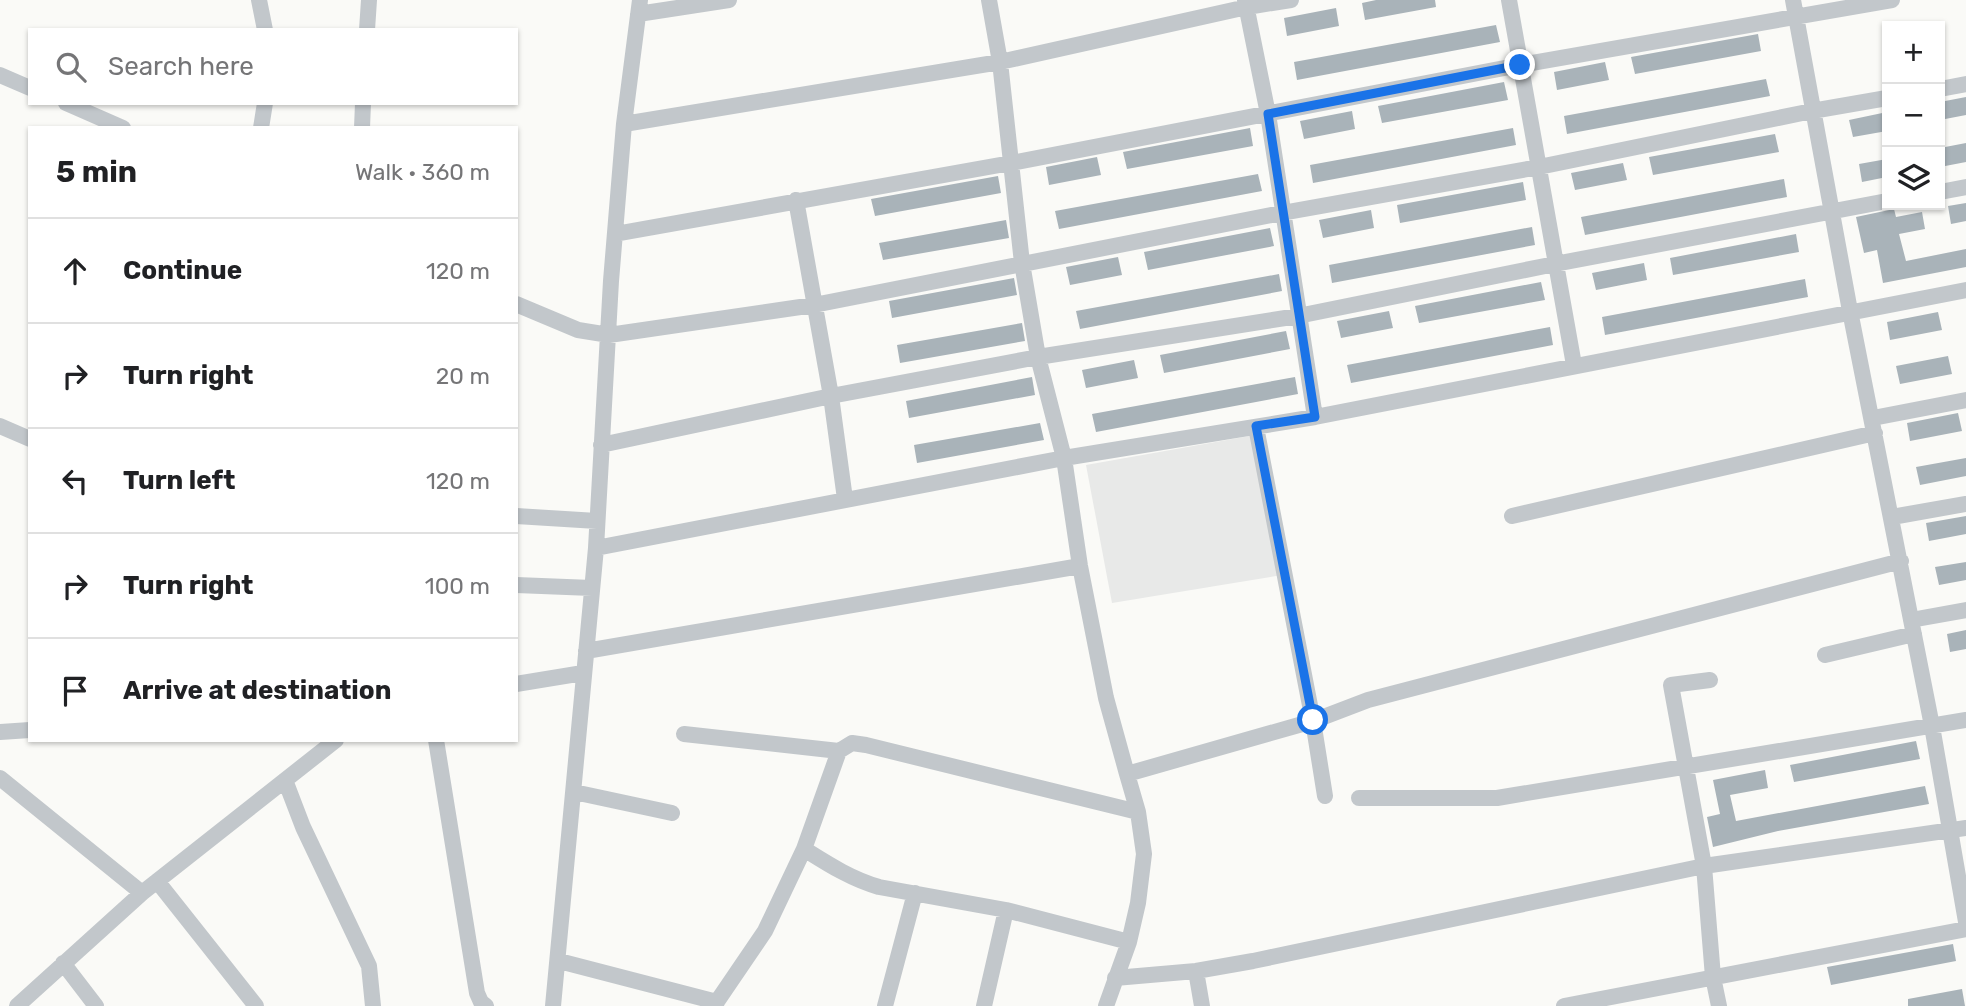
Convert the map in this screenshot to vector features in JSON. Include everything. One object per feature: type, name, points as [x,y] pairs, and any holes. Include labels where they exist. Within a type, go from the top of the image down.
[{"type":"street","points":[[259,0],[265,28]]},
{"type":"street","points":[[367,28],[369,0]]},
{"type":"street","points":[[553,1006],[596,548],[624,124],[639,7],[729,0]]},
{"type":"street","points":[[989,0],[1000,62],[1022,263],[1038,357],[1064,458],[1080,566],[1106,698],[1138,812],[1144,854],[1138,903],[1129,942],[1105,1006]]},
{"type":"street","points":[[624,124],[1000,62],[1246,4],[1291,0]]},
{"type":"street","points":[[1509,0],[1574,365]]},
{"type":"street","points":[[1793,0],[1912,627],[1932,726],[1959,829],[1966,922]]},
{"type":"street","points":[[615,234],[1010,163],[1520,65],[1892,0]]},
{"type":"street","points":[[1246,4],[1268,114],[1315,417]]},
{"type":"street","points":[[0,75],[28,87]]},
{"type":"street","points":[[1945,88],[1966,84]]},
{"type":"street","points":[[518,305],[578,330],[608,335],[814,305],[1882,99]]},
{"type":"street","points":[[71,105],[118,126]]},
{"type":"street","points":[[261,126],[265,105]]},
{"type":"street","points":[[362,126],[363,105]]},
{"type":"street","points":[[1945,191],[1966,187]]},
{"type":"street","points":[[796,200],[831,396],[845,499]]},
{"type":"street","points":[[601,445],[831,396],[1038,357],[1298,316],[1882,202]]},
{"type":"street","points":[[596,548],[1064,458],[1315,417],[1966,290]]},
{"type":"street","points":[[1512,516],[1874,426],[1966,400]]},
{"type":"street","points":[[0,426],[28,438]]},
{"type":"street","points":[[1256,426],[1313,720],[1325,796]]},
{"type":"street","points":[[1892,517],[1966,504]]},
{"type":"street","points":[[518,516],[597,521]]},
{"type":"street","points":[[1127,774],[1313,720],[1368,700],[1901,561]]},
{"type":"street","points":[[586,651],[1080,566]]},
{"type":"street","points":[[518,585],[592,588]]},
{"type":"street","points":[[1825,655],[1966,610]]},
{"type":"street","points":[[518,684],[583,673]]},
{"type":"street","points":[[1710,680],[1671,685],[1704,866],[1713,977],[1719,1006]]},
{"type":"street","points":[[1359,799],[1497,798],[1966,720]]},
{"type":"street","points":[[0,732],[28,730]]},
{"type":"street","points":[[684,734],[839,751],[852,743],[866,745],[1138,812]]},
{"type":"street","points":[[17,1006],[142,893],[333,742]]},
{"type":"street","points":[[436,742],[481,1005]]},
{"type":"street","points":[[559,961],[716,1004],[765,931],[804,849],[839,751]]},
{"type":"street","points":[[0,778],[142,893]]},
{"type":"street","points":[[285,780],[303,827],[369,965],[373,1006]]},
{"type":"street","points":[[574,792],[672,813]]},
{"type":"street","points":[[1115,978],[1196,971],[1253,961],[1704,866],[1959,829]]},
{"type":"street","points":[[804,849],[860,881],[1006,910],[1129,942]]},
{"type":"street","points":[[157,881],[256,1006]]},
{"type":"street","points":[[885,1006],[915,893]]},
{"type":"street","points":[[984,1006],[1006,910]]},
{"type":"street","points":[[1564,1006],[1966,929]]},
{"type":"street","points":[[64,963],[96,1006]]},
{"type":"street","points":[[1196,971],[1202,1006]]},
{"type":"shaded area","points":[[1255,435],[1282,575],[1112,603],[1086,465]]},
{"type":"building","points":[[1376,0],[1435,0],[1436,7],[1365,20],[1362,3]]},
{"type":"building","points":[[1336,8],[1339,26],[1287,36],[1284,18]]},
{"type":"building","points":[[1496,25],[1500,42],[1297,80],[1294,62]]},
{"type":"building","points":[[1758,34],[1761,51],[1635,74],[1631,57]]},
{"type":"building","points":[[1605,62],[1609,80],[1557,90],[1554,72]]},
{"type":"building","points":[[1766,79],[1770,96],[1567,134],[1564,116]]},
{"type":"building","points":[[1504,82],[1508,100],[1382,123],[1378,106]]},
{"type":"building","points":[[1966,97],[1966,115],[1945,119],[1945,101]]},
{"type":"building","points":[[1352,111],[1355,129],[1304,139],[1300,121]]},
{"type":"building","points":[[1882,113],[1882,132],[1853,137],[1849,120]]},
{"type":"building","points":[[1250,128],[1253,146],[1127,169],[1123,152]]},
{"type":"building","points":[[1513,128],[1516,145],[1313,183],[1310,165]]},
{"type":"building","points":[[1775,134],[1779,152],[1653,175],[1649,157]]},
{"type":"building","points":[[1966,143],[1966,162],[1945,166],[1945,147]]},
{"type":"building","points":[[1097,157],[1101,175],[1049,185],[1046,167]]},
{"type":"building","points":[[1882,160],[1882,178],[1862,182],[1859,164]]},
{"type":"building","points":[[1623,163],[1627,180],[1575,190],[1571,173]]},
{"type":"building","points":[[1258,174],[1262,191],[1059,229],[1055,211]]},
{"type":"building","points":[[998,176],[1001,193],[875,216],[871,199]]},
{"type":"building","points":[[1784,179],[1787,197],[1585,235],[1581,217]]},
{"type":"building","points":[[1523,182],[1526,200],[1400,223],[1397,205]]},
{"type":"building","points":[[1966,203],[1966,221],[1951,224],[1948,206]]},
{"type":"building","points":[[1371,210],[1374,228],[1323,238],[1319,220]]},
{"type":"building","points":[[1889,210],[1894,210],[1896,217],[1922,212],[1925,229],[1899,234],[1906,261],[1966,249],[1966,267],[1883,283],[1877,250],[1864,253],[1856,217]]},
{"type":"building","points":[[1006,220],[1009,238],[883,260],[879,243]]},
{"type":"building","points":[[1532,227],[1535,245],[1332,283],[1329,265]]},
{"type":"building","points":[[1270,228],[1274,246],[1148,270],[1144,252]]},
{"type":"building","points":[[1796,234],[1799,252],[1673,275],[1670,258]]},
{"type":"building","points":[[1118,257],[1122,275],[1070,285],[1066,267]]},
{"type":"building","points":[[1644,263],[1647,280],[1596,290],[1592,273]]},
{"type":"building","points":[[1279,274],[1282,291],[1080,329],[1076,311]]},
{"type":"building","points":[[1014,278],[1017,295],[892,318],[889,301]]},
{"type":"building","points":[[1805,279],[1808,297],[1605,335],[1602,317]]},
{"type":"building","points":[[1541,282],[1545,300],[1419,323],[1415,306]]},
{"type":"building","points":[[1389,311],[1393,328],[1341,338],[1337,321]]},
{"type":"building","points":[[1938,312],[1942,330],[1890,340],[1887,322]]},
{"type":"building","points":[[1022,323],[1025,341],[900,363],[897,345]]},
{"type":"building","points":[[1550,327],[1553,345],[1351,383],[1347,365]]},
{"type":"building","points":[[1286,331],[1290,349],[1164,373],[1160,355]]},
{"type":"building","points":[[1948,356],[1952,374],[1900,384],[1896,366]]},
{"type":"building","points":[[1134,360],[1138,378],[1086,388],[1082,370]]},
{"type":"building","points":[[1032,377],[1035,395],[909,418],[906,401]]},
{"type":"building","points":[[1295,377],[1298,394],[1096,432],[1092,414]]},
{"type":"building","points":[[1958,413],[1962,431],[1910,441],[1907,423]]},
{"type":"building","points":[[1040,423],[1044,440],[917,463],[914,445]]},
{"type":"building","points":[[1966,458],[1966,476],[1920,485],[1916,467]]},
{"type":"building","points":[[1966,516],[1966,534],[1929,541],[1926,523]]},
{"type":"building","points":[[1966,562],[1966,580],[1939,585],[1935,567]]},
{"type":"building","points":[[1966,630],[1966,649],[1950,652],[1947,634]]},
{"type":"building","points":[[1916,741],[1920,759],[1794,782],[1790,765]]},
{"type":"building","points":[[1765,770],[1768,788],[1730,795],[1736,821],[1925,786],[1929,804],[1778,831],[1713,847],[1707,817],[1720,814],[1713,780]]},
{"type":"building","points":[[1953,944],[1956,961],[1831,985],[1827,967]]},
{"type":"building","points":[[1962,989],[1965,1006],[1908,1006],[1908,999]]},
{"type":"route","points":[[1313,720],[1256,426],[1315,417],[1268,114],[1520,65]]}]
